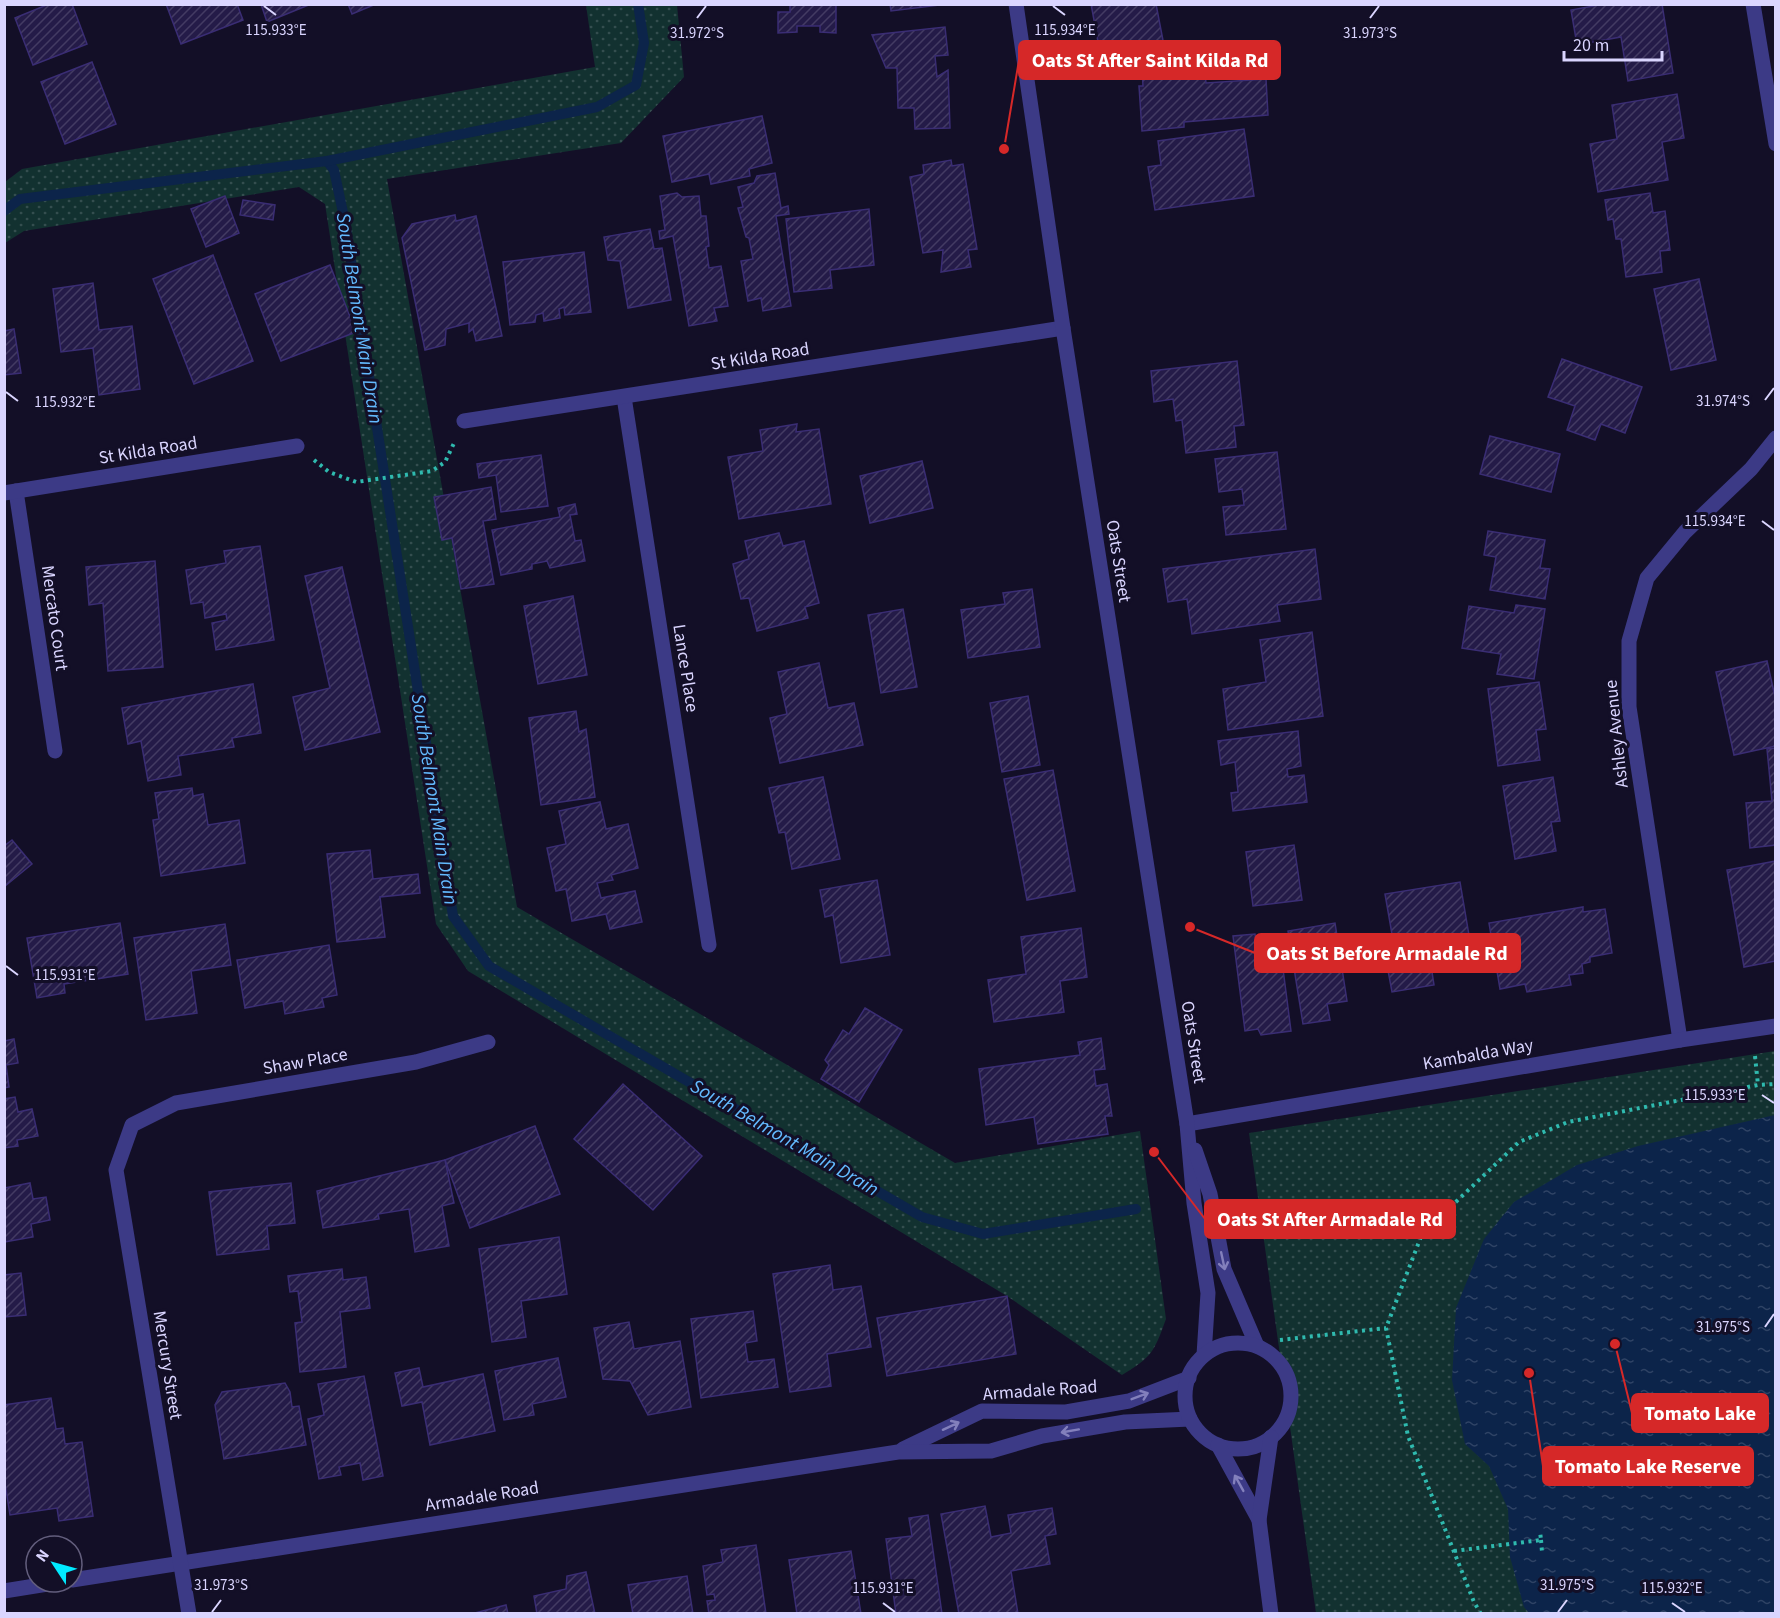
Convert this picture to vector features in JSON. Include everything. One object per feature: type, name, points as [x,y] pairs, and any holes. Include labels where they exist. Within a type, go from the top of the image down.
[{"type":"street","name":"Oats Street","points":[[1016,4],[1063,328],[1187,1124],[1194,1203],[1208,1293],[1204,1355]]},
{"type":"street","points":[[1753,4],[1776,144]]},
{"type":"street","name":"St Kilda Road","points":[[464,421],[1063,328]]},
{"type":"street","name":"Lance Place","points":[[624,397],[709,945]]},
{"type":"street","name":"Ashley Avenue","points":[[1680,1040],[1629,707],[1629,641],[1647,578],[1685,532],[1751,469],[1776,438]]},
{"type":"street","name":"St Kilda Road","points":[[10,492],[297,446]]},
{"type":"street","name":"Mercato Court","points":[[10,492],[55,751]]},
{"type":"street","name":"Kambalda Way","points":[[1187,1124],[1680,1040],[1776,1026]]},
{"type":"street","name":"Shaw Place","points":[[132,1125],[176,1103],[416,1062],[488,1042]]},
{"type":"street","name":"Oats Street","points":[[1187,1124],[1210,1194],[1224,1269],[1257,1346]]},
{"type":"street","name":"Mercury Street","points":[[132,1125],[116,1170],[189,1614]]},
{"type":"street","points":[[1230,1343],[1243,1343],[1257,1346],[1271,1353],[1282,1365],[1289,1379],[1291,1395],[1289,1411],[1282,1426],[1271,1437],[1259,1445],[1246,1449],[1232,1449],[1207,1439],[1190,1419],[1186,1406],[1189,1378],[1204,1355],[1230,1343]]},
{"type":"street","name":"Armadale Road","points":[[898,1452],[982,1411],[1066,1412],[1129,1401],[1189,1378]]},
{"type":"street","name":"Armadale Road","points":[[84,1578],[898,1452],[991,1451],[1042,1436],[1125,1422],[1190,1419]]},
{"type":"street","points":[[1271,1437],[1259,1520],[1271,1614]]},
{"type":"street","points":[[1218,1445],[1259,1520]]},
{"type":"street","points":[[4,1591],[24,1588]]},
{"type":"path","points":[[297,446],[329,472],[356,482],[432,471],[445,462],[464,421]]},
{"type":"path","points":[[1755,1056],[1758,1085]]},
{"type":"path","points":[[1481,1614],[1474,1602],[1408,1436],[1386,1328],[1422,1234],[1519,1142],[1568,1122],[1758,1085],[1776,1084]]},
{"type":"path","points":[[1280,1340],[1386,1328]]},
{"type":"path","points":[[1540,1531],[1542,1552]]},
{"type":"path","points":[[1454,1551],[1541,1540]]},
{"type":"green space","points":[[586,5],[677,5],[684,77],[621,143],[387,179],[517,907],[955,1163],[1140,1131],[1166,1319],[1151,1353],[1122,1375],[1007,1296],[468,971],[436,924],[325,204],[299,187],[24,231],[5,243],[5,182],[22,169],[595,67]]},
{"type":"green space","points":[[1775,1051],[1775,1613],[1316,1613],[1249,1133]]},
{"type":"water","points":[[1775,1115],[1775,1613],[1529,1613],[1524,1607],[1510,1557],[1508,1509],[1489,1466],[1465,1444],[1452,1380],[1456,1308],[1484,1239],[1514,1202],[1577,1165],[1638,1146]]},
{"type":"building","points":[[49,4],[72,4],[87,44],[33,65],[15,18]]},
{"type":"building","points":[[166,4],[237,4],[243,20],[181,44]]},
{"type":"building","points":[[261,4],[311,4],[267,22]]},
{"type":"building","points":[[348,4],[376,4],[352,14]]},
{"type":"building","points":[[790,4],[836,4],[836,33],[820,32],[820,26],[797,26],[797,32],[778,33],[778,12],[790,12]]},
{"type":"building","points":[[890,4],[939,4],[940,5],[891,11]]},
{"type":"building","points":[[1091,4],[1156,4],[1166,56],[1116,66],[1112,44],[1099,47]]},
{"type":"building","points":[[1604,4],[1662,4],[1673,73],[1628,81],[1621,37],[1577,45],[1571,10]]},
{"type":"building","points":[[945,27],[948,55],[935,56],[937,77],[948,70],[950,128],[915,129],[914,108],[898,108],[897,68],[886,68],[872,35]]},
{"type":"building","points":[[1203,53],[1206,83],[1266,79],[1268,115],[1184,122],[1184,127],[1142,131],[1139,86],[1143,86],[1142,68],[1177,65],[1176,56]]},
{"type":"building","points":[[92,62],[116,124],[65,144],[41,82]]},
{"type":"building","points":[[1677,94],[1684,138],[1662,142],[1668,180],[1598,192],[1590,144],[1617,139],[1612,105]]},
{"type":"building","points":[[762,116],[772,163],[749,169],[750,176],[711,184],[709,174],[672,182],[663,136]]},
{"type":"building","points":[[1244,129],[1254,196],[1155,210],[1148,167],[1161,165],[1158,141]]},
{"type":"building","points":[[951,160],[952,166],[963,164],[977,249],[968,250],[971,267],[941,272],[943,250],[923,253],[910,177],[924,174],[923,165]]},
{"type":"building","points":[[775,173],[781,208],[788,206],[789,214],[776,216],[791,306],[763,311],[761,298],[748,301],[741,261],[753,259],[749,238],[746,237],[738,208],[743,207],[738,187],[754,183],[757,176]]},
{"type":"building","points":[[677,193],[682,197],[699,196],[701,216],[706,216],[709,268],[721,266],[728,306],[714,308],[717,321],[689,326],[673,236],[660,239],[659,231],[665,230],[660,196]]},
{"type":"building","points":[[1650,193],[1653,213],[1665,211],[1670,250],[1660,251],[1662,272],[1626,277],[1621,239],[1616,239],[1613,219],[1608,220],[1605,200]]},
{"type":"building","points":[[225,196],[239,233],[206,247],[191,209]]},
{"type":"building","points":[[243,200],[275,205],[273,220],[240,215]]},
{"type":"building","points":[[869,209],[874,265],[830,270],[832,288],[794,292],[786,219]]},
{"type":"building","points":[[455,215],[456,221],[476,216],[502,336],[476,341],[473,329],[469,332],[469,323],[446,329],[445,345],[425,350],[402,238],[412,224]]},
{"type":"building","points":[[650,229],[654,249],[662,248],[671,300],[628,308],[620,261],[608,260],[604,237]]},
{"type":"building","points":[[584,252],[591,312],[565,315],[564,307],[559,309],[560,318],[544,321],[543,313],[536,315],[535,322],[510,325],[503,262]]},
{"type":"building","points":[[213,255],[253,361],[194,384],[153,279]]},
{"type":"building","points":[[330,265],[356,332],[281,361],[255,294]]},
{"type":"building","points":[[1699,279],[1716,360],[1671,370],[1654,289]]},
{"type":"building","points":[[93,283],[99,330],[132,326],[140,389],[99,395],[93,348],[61,352],[53,289]]},
{"type":"building","points":[[14,329],[21,373],[4,375],[4,331]]},
{"type":"building","points":[[1562,359],[1642,387],[1625,433],[1601,424],[1595,440],[1567,430],[1575,406],[1548,397]]},
{"type":"building","points":[[1237,361],[1244,425],[1234,426],[1236,447],[1186,453],[1182,420],[1176,421],[1173,399],[1154,402],[1151,371]]},
{"type":"building","points":[[797,424],[796,432],[819,429],[831,504],[739,519],[728,457],[763,451],[760,430]]},
{"type":"building","points":[[1490,436],[1560,454],[1551,492],[1480,474]]},
{"type":"building","points":[[1277,452],[1286,529],[1226,535],[1223,507],[1244,505],[1242,489],[1219,492],[1215,459]]},
{"type":"building","points":[[541,455],[548,506],[501,512],[496,475],[479,478],[477,464]]},
{"type":"building","points":[[922,461],[933,508],[870,523],[860,476]]},
{"type":"building","points":[[491,487],[496,519],[483,521],[494,584],[461,589],[452,538],[442,540],[434,497]]},
{"type":"building","points":[[575,504],[577,514],[570,515],[575,541],[581,540],[585,561],[550,568],[547,561],[532,564],[532,569],[501,575],[492,530],[560,517],[558,508]]},
{"type":"building","points":[[1488,531],[1545,540],[1540,568],[1550,569],[1545,599],[1490,590],[1496,557],[1484,555]]},
{"type":"building","points":[[779,533],[783,546],[804,541],[819,603],[805,607],[808,618],[757,631],[749,598],[741,599],[733,564],[749,559],[745,541]]},
{"type":"building","points":[[260,546],[274,640],[216,650],[212,623],[227,620],[226,614],[205,618],[203,602],[191,604],[186,570],[226,563],[224,551]]},
{"type":"building","points":[[1315,549],[1321,599],[1277,605],[1280,621],[1192,634],[1187,599],[1168,602],[1163,569]]},
{"type":"building","points":[[155,561],[163,667],[108,671],[103,603],[89,605],[86,567]]},
{"type":"building","points":[[342,567],[380,732],[305,750],[293,697],[330,688],[305,576]]},
{"type":"building","points":[[1032,589],[1040,647],[968,658],[961,610],[1005,604],[1003,593]]},
{"type":"building","points":[[573,596],[587,675],[538,684],[524,606]]},
{"type":"building","points":[[1516,605],[1545,609],[1534,679],[1497,674],[1501,654],[1462,648],[1469,606],[1514,613]]},
{"type":"building","points":[[903,609],[917,687],[881,693],[868,615]]},
{"type":"building","points":[[1312,632],[1323,716],[1228,730],[1223,689],[1266,682],[1260,640]]},
{"type":"building","points":[[1767,661],[1776,701],[1776,746],[1734,755],[1716,672]]},
{"type":"building","points":[[819,663],[828,708],[854,703],[863,745],[780,763],[770,718],[787,714],[778,672]]},
{"type":"building","points":[[1539,682],[1546,729],[1536,730],[1540,760],[1498,766],[1488,689]]},
{"type":"building","points":[[253,684],[261,733],[232,738],[234,747],[178,756],[181,775],[148,781],[141,741],[128,744],[122,708]]},
{"type":"building","points":[[1028,696],[1040,765],[1002,772],[990,703]]},
{"type":"building","points":[[576,711],[579,732],[586,729],[595,797],[541,805],[529,718]]},
{"type":"building","points":[[1298,731],[1301,766],[1287,769],[1288,777],[1304,775],[1307,802],[1233,811],[1231,793],[1238,792],[1235,762],[1221,765],[1218,741]]},
{"type":"building","points":[[1776,748],[1776,845],[1750,848],[1746,803],[1772,801],[1767,749]]},
{"type":"building","points":[[1053,770],[1075,891],[1027,900],[1004,779]]},
{"type":"building","points":[[823,777],[840,859],[792,869],[785,832],[779,833],[769,788]]},
{"type":"building","points":[[1553,777],[1560,821],[1551,822],[1556,851],[1515,859],[1503,786]]},
{"type":"building","points":[[192,788],[193,796],[203,794],[208,825],[239,820],[245,863],[161,876],[153,820],[159,819],[155,793]]},
{"type":"building","points":[[600,802],[606,829],[628,824],[638,868],[611,875],[613,880],[597,883],[601,898],[635,891],[642,922],[610,929],[606,914],[572,921],[566,889],[556,891],[547,848],[566,844],[559,811]]},
{"type":"building","points":[[12,840],[32,864],[4,887],[4,846]]},
{"type":"building","points":[[1294,845],[1302,900],[1253,906],[1246,852]]},
{"type":"building","points":[[370,850],[373,879],[418,874],[420,893],[380,897],[385,937],[337,942],[327,854]]},
{"type":"building","points":[[1776,861],[1776,961],[1744,967],[1727,870]]},
{"type":"building","points":[[877,880],[890,955],[841,963],[833,915],[825,917],[820,890]]},
{"type":"building","points":[[1460,882],[1474,965],[1432,972],[1434,985],[1392,992],[1387,965],[1397,963],[1385,894]]},
{"type":"building","points":[[1583,907],[1583,912],[1605,909],[1612,953],[1590,957],[1590,962],[1582,964],[1583,973],[1569,975],[1571,985],[1527,992],[1525,984],[1500,989],[1489,923]]},
{"type":"building","points":[[120,923],[128,974],[64,984],[65,993],[37,998],[27,938]]},
{"type":"building","points":[[1335,923],[1347,1001],[1327,1004],[1330,1020],[1303,1024],[1288,931]]},
{"type":"building","points":[[225,924],[231,965],[191,971],[197,1013],[146,1020],[134,938]]},
{"type":"building","points":[[1081,928],[1087,977],[1060,981],[1064,1012],[994,1022],[988,980],[1026,974],[1021,937]]},
{"type":"building","points":[[1255,934],[1259,963],[1282,961],[1291,1031],[1261,1035],[1258,1029],[1245,1031],[1233,936]]},
{"type":"building","points":[[329,945],[337,995],[322,998],[324,1007],[285,1014],[283,1001],[245,1008],[237,960]]},
{"type":"building","points":[[865,1008],[902,1030],[859,1102],[821,1079],[829,1065],[825,1060],[843,1030],[849,1034]]},
{"type":"building","points":[[1101,1038],[1105,1069],[1094,1070],[1096,1086],[1107,1084],[1112,1116],[1105,1116],[1108,1134],[1038,1144],[1034,1117],[986,1125],[979,1069],[1080,1055],[1078,1042]]},
{"type":"building","points":[[14,1039],[18,1063],[6,1065],[9,1087],[4,1088],[4,1041]]},
{"type":"building","points":[[623,1084],[702,1156],[653,1210],[574,1139]]},
{"type":"building","points":[[15,1097],[18,1112],[32,1109],[38,1136],[17,1140],[18,1146],[4,1148],[4,1099]]},
{"type":"building","points":[[535,1126],[560,1194],[470,1228],[445,1160]]},
{"type":"building","points":[[445,1160],[454,1203],[442,1206],[449,1246],[415,1252],[409,1209],[378,1214],[379,1219],[323,1228],[317,1191]]},
{"type":"building","points":[[30,1183],[33,1199],[46,1197],[50,1220],[31,1224],[33,1237],[4,1242],[4,1188]]},
{"type":"building","points":[[291,1183],[295,1223],[267,1226],[269,1249],[217,1255],[209,1192]]},
{"type":"building","points":[[559,1237],[567,1294],[521,1301],[526,1337],[492,1342],[479,1249]]},
{"type":"building","points":[[830,1265],[833,1290],[861,1286],[871,1347],[827,1354],[831,1386],[790,1392],[773,1274]]},
{"type":"building","points":[[342,1269],[343,1280],[366,1277],[370,1308],[340,1312],[346,1367],[300,1372],[295,1323],[302,1322],[298,1291],[290,1292],[288,1276]]},
{"type":"building","points":[[21,1273],[26,1315],[4,1317],[4,1275]]},
{"type":"building","points":[[1007,1296],[1016,1354],[887,1376],[877,1318]]},
{"type":"building","points":[[753,1311],[757,1341],[745,1343],[748,1362],[774,1359],[778,1387],[701,1398],[691,1319]]},
{"type":"building","points":[[629,1322],[634,1349],[680,1341],[691,1407],[648,1415],[630,1381],[603,1379],[594,1328]]},
{"type":"building","points":[[558,1358],[566,1397],[532,1404],[534,1415],[504,1420],[495,1371]]},
{"type":"building","points":[[419,1368],[423,1387],[483,1374],[495,1431],[430,1445],[422,1402],[402,1406],[395,1373]]},
{"type":"building","points":[[364,1376],[383,1476],[363,1480],[360,1463],[339,1467],[341,1475],[319,1479],[308,1419],[324,1415],[318,1384]]},
{"type":"building","points":[[285,1383],[290,1392],[292,1407],[299,1406],[306,1445],[224,1459],[215,1405],[222,1392]]},
{"type":"building","points":[[51,1398],[56,1429],[63,1428],[65,1444],[82,1442],[93,1516],[59,1521],[57,1508],[10,1515],[4,1477],[4,1405]]},
{"type":"building","points":[[985,1506],[991,1537],[1011,1533],[1008,1515],[1052,1508],[1056,1534],[1045,1536],[1050,1564],[1011,1571],[1018,1614],[959,1614],[941,1514]]},
{"type":"building","points":[[928,1515],[942,1614],[896,1614],[886,1539],[912,1536],[909,1518]]},
{"type":"building","points":[[756,1545],[766,1614],[709,1614],[707,1601],[715,1600],[714,1594],[707,1595],[703,1566],[723,1562],[721,1550]]},
{"type":"building","points":[[851,1551],[861,1614],[797,1614],[789,1560]]},
{"type":"building","points":[[586,1572],[595,1614],[537,1614],[534,1596],[566,1589],[567,1576]]},
{"type":"building","points":[[687,1576],[693,1614],[633,1614],[628,1585]]},
{"type":"building","points":[[506,1605],[508,1614],[471,1614]]},
{"type":"waterway","name":"South Belmont Main Drain","points":[[4,211],[20,199],[327,161],[597,107],[636,85],[644,43],[638,4]]},
{"type":"waterway","name":"South Belmont Main Drain","points":[[327,161],[334,170],[345,222],[453,916],[489,966],[922,1217],[983,1234],[1136,1209]]},
{"type":"place","name":"Oats St After Saint Kilda Rd","points":[[1004,149]]},
{"type":"place","name":"Oats St Before Armadale Rd","points":[[1190,927]]},
{"type":"place","name":"Oats St After Armadale Rd","points":[[1154,1152]]},
{"type":"place","name":"Tomato Lake","points":[[1615,1344]]},
{"type":"place","name":"Tomato Lake Reserve","points":[[1529,1373]]}]
